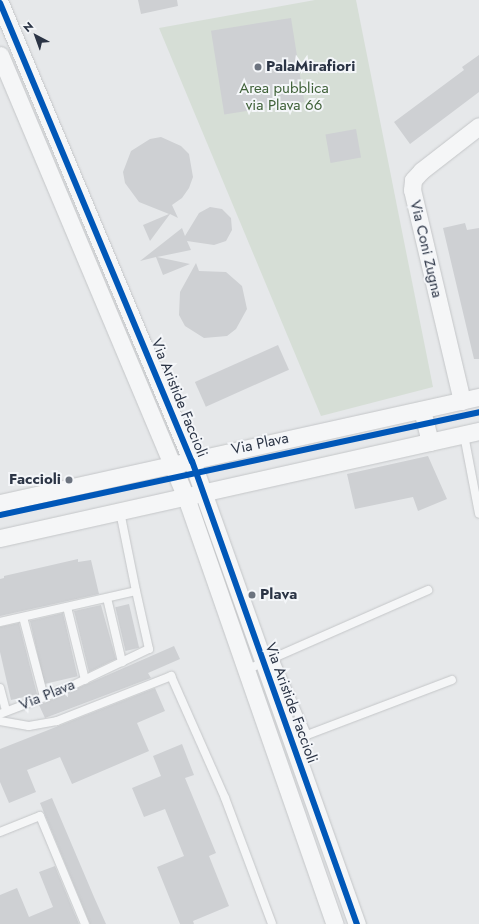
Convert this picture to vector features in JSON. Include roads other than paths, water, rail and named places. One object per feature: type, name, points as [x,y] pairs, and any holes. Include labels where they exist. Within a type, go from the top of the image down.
[{"type":"street","name":"Via Aristide Faccioli","points":[[0,3],[192,462],[203,494],[269,660],[357,924]]},
{"type":"street","name":"Via Aristide Faccioli","points":[[0,55],[186,498],[335,924]]},
{"type":"street","name":"Via Coni Zugna","points":[[462,401],[412,190],[413,180],[421,171],[479,126]]},
{"type":"street","name":"Via Plava","points":[[0,504],[172,467],[479,397]]},
{"type":"street","points":[[422,410],[430,442]]},
{"type":"street","points":[[0,538],[186,498],[472,433]]},
{"type":"lane","points":[[472,433],[479,514]]},
{"type":"lane","name":"Via Plava","points":[[3,713],[85,680],[149,649],[120,512]]},
{"type":"lane","points":[[246,670],[428,590]]},
{"type":"lane","points":[[0,622],[136,591]]},
{"type":"lane","points":[[107,598],[122,662]]},
{"type":"lane","points":[[68,607],[85,680]]},
{"type":"lane","points":[[23,617],[44,697]]},
{"type":"lane","points":[[269,660],[307,735],[452,680]]},
{"type":"lane","points":[[0,721],[30,726],[57,721],[171,676],[225,798],[272,924]]},
{"type":"lane","points":[[0,688],[3,713]]},
{"type":"lane","points":[[0,832],[40,816],[85,924]]},
{"type":"place","name":"PalaMirafiori","points":[[258,67]]},
{"type":"place","name":"Faccioli","points":[[69,480]]},
{"type":"place","name":"Plava","points":[[252,595]]},
{"type":"park label","name":"Area pubblica via Plava 66","points":[[284,96]]}]
